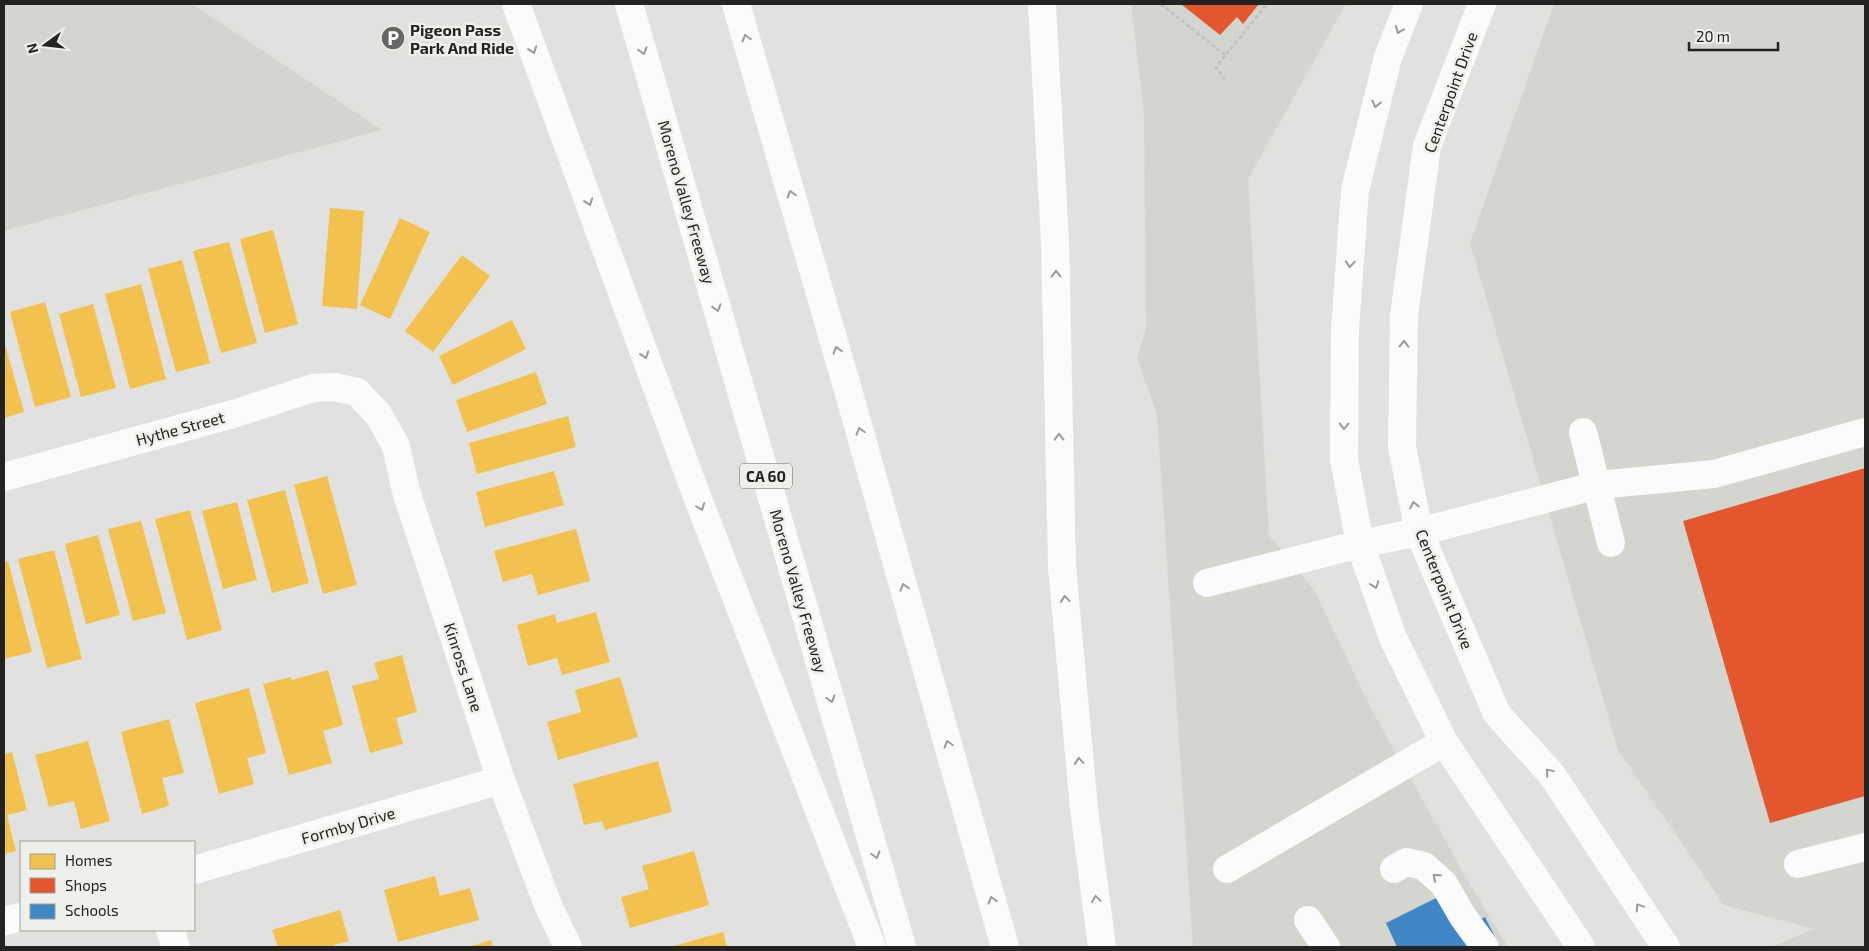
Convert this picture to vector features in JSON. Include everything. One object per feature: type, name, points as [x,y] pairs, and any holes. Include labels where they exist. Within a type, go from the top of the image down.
[{"type":"main road","points":[[516,4],[692,484],[872,947]]},
{"type":"main road","name":"Moreno Valley Freeway","points":[[629,4],[902,947]]},
{"type":"main road","points":[[736,4],[853,407],[1005,947]]},
{"type":"main road","points":[[1042,4],[1055,241],[1062,567],[1084,809],[1102,947]]},
{"type":"main road","points":[[1410,4],[1388,57],[1355,190],[1345,329],[1344,459],[1360,544],[1393,638],[1444,742],[1581,947]]},
{"type":"main road","name":"Centerpoint Drive","points":[[1482,4],[1427,146],[1404,316],[1402,447],[1419,532],[1497,714],[1552,775],[1666,947]]},
{"type":"main road","name":"Hythe Street","points":[[4,477],[233,414],[313,388],[335,387],[357,392]]},
{"type":"main road","name":"Kinross Lane","points":[[357,392],[378,414],[396,446],[406,491],[502,780],[548,906],[568,947]]},
{"type":"main road","points":[[1583,432],[1598,485],[1611,543]]},
{"type":"main road","points":[[1207,583],[1360,544],[1419,532],[1598,485],[1714,474],[1865,432]]},
{"type":"main road","points":[[1227,869],[1444,742]]},
{"type":"main road","name":"Formby Drive","points":[[195,870],[502,780]]},
{"type":"main road","points":[[1798,864],[1865,847]]},
{"type":"main road","points":[[1394,869],[1406,862],[1424,866],[1444,884],[1463,917],[1484,947]]},
{"type":"main road","points":[[4,922],[20,917]]},
{"type":"main road","points":[[1308,920],[1326,947]]},
{"type":"main road","points":[[170,931],[176,947]]},
{"type":"path","points":[[1161,4],[1225,55]]},
{"type":"path","points":[[1225,80],[1216,67],[1267,4]]},
{"type":"shaded area","points":[[4,4],[192,4],[382,130],[4,231]]},
{"type":"shaded area","points":[[1131,4],[1346,4],[1248,179],[1269,535],[1315,591],[1369,705],[1467,879],[1508,947],[1193,947],[1157,414],[1137,359],[1146,328],[1144,113]]},
{"type":"shaded area","points":[[1554,4],[1865,4],[1865,947],[1771,947],[1814,929],[1724,905],[1618,750],[1470,243]]},
{"type":"building: Homes","points":[[330,208],[364,211],[357,309],[322,306]]},
{"type":"building: Homes","points":[[400,218],[430,232],[390,319],[360,305]]},
{"type":"building: Homes","points":[[273,230],[298,324],[265,333],[240,239]]},
{"type":"building: Homes","points":[[229,242],[257,343],[221,353],[193,251]]},
{"type":"building: Homes","points":[[462,255],[490,276],[433,352],[405,331]]},
{"type":"building: Homes","points":[[182,260],[210,363],[176,372],[148,269]]},
{"type":"building: Homes","points":[[141,284],[166,379],[130,389],[105,294]]},
{"type":"building: Homes","points":[[45,302],[71,397],[35,407],[10,312]]},
{"type":"building: Homes","points":[[93,304],[116,388],[81,397],[59,314]]},
{"type":"building: Homes","points":[[512,320],[526,349],[453,385],[439,356]]},
{"type":"building: Homes","points":[[4,341],[24,412],[4,418]]},
{"type":"building: Homes","points":[[536,372],[547,404],[467,432],[456,400]]},
{"type":"building: Homes","points":[[568,416],[576,447],[477,474],[469,443]]},
{"type":"building: Homes","points":[[554,471],[564,505],[485,527],[476,492]]},
{"type":"building: Homes","points":[[327,476],[357,585],[323,594],[294,485]]},
{"type":"building: Homes","points":[[285,490],[309,583],[272,593],[247,500]]},
{"type":"building: Homes","points":[[237,502],[257,580],[223,589],[202,511]]},
{"type":"building: Homes","points":[[190,510],[222,630],[187,640],[155,519]]},
{"type":"building: Homes","points":[[141,521],[166,613],[133,621],[108,529]]},
{"type":"building: Homes","points":[[576,529],[590,581],[538,595],[532,574],[503,582],[494,551]]},
{"type":"building: Homes","points":[[98,535],[120,615],[86,624],[65,544]]},
{"type":"building: Homes","points":[[54,550],[82,659],[47,668],[18,559]]},
{"type":"building: Homes","points":[[8,561],[32,652],[4,659],[4,562]]},
{"type":"building: Homes","points":[[596,612],[610,662],[562,675],[557,658],[528,666],[517,625],[555,614],[557,623]]},
{"type":"building: Homes","points":[[402,655],[417,712],[396,718],[403,744],[370,753],[352,686],[379,679],[374,663]]},
{"type":"building: Homes","points":[[328,670],[343,725],[323,731],[332,763],[289,775],[263,684],[291,677],[292,680]]},
{"type":"building: Homes","points":[[620,677],[638,737],[558,760],[547,722],[581,712],[575,690]]},
{"type":"building: Homes","points":[[249,688],[266,753],[247,758],[254,784],[219,794],[195,703]]},
{"type":"building: Homes","points":[[169,719],[184,773],[162,778],[169,806],[142,814],[121,732]]},
{"type":"building: Homes","points":[[88,741],[110,821],[81,829],[74,801],[49,807],[35,755]]},
{"type":"building: Homes","points":[[12,752],[27,810],[7,815],[16,851],[4,854],[4,754]]},
{"type":"building: Homes","points":[[658,761],[672,812],[605,830],[602,821],[584,825],[573,784]]},
{"type":"building: Homes","points":[[694,851],[709,905],[630,928],[621,897],[649,889],[642,866]]},
{"type":"building: Homes","points":[[435,876],[440,896],[470,888],[479,920],[398,942],[384,890]]},
{"type":"building: Homes","points":[[340,910],[349,941],[334,945],[334,947],[278,947],[272,930]]},
{"type":"building: Homes","points":[[723,932],[727,947],[670,947]]},
{"type":"building: Homes","points":[[491,940],[493,947],[468,947]]},
{"type":"building: Shops","points":[[1181,4],[1259,4],[1243,24],[1237,17],[1220,35]]},
{"type":"building: Shops","points":[[1865,468],[1865,796],[1770,823],[1683,521]]},
{"type":"building: Schools","points":[[1442,895],[1459,930],[1485,917],[1500,947],[1397,947],[1386,923]]},
{"type":"place","name":"Pigeon Pass Park And Ride","points":[[393,38]]}]
